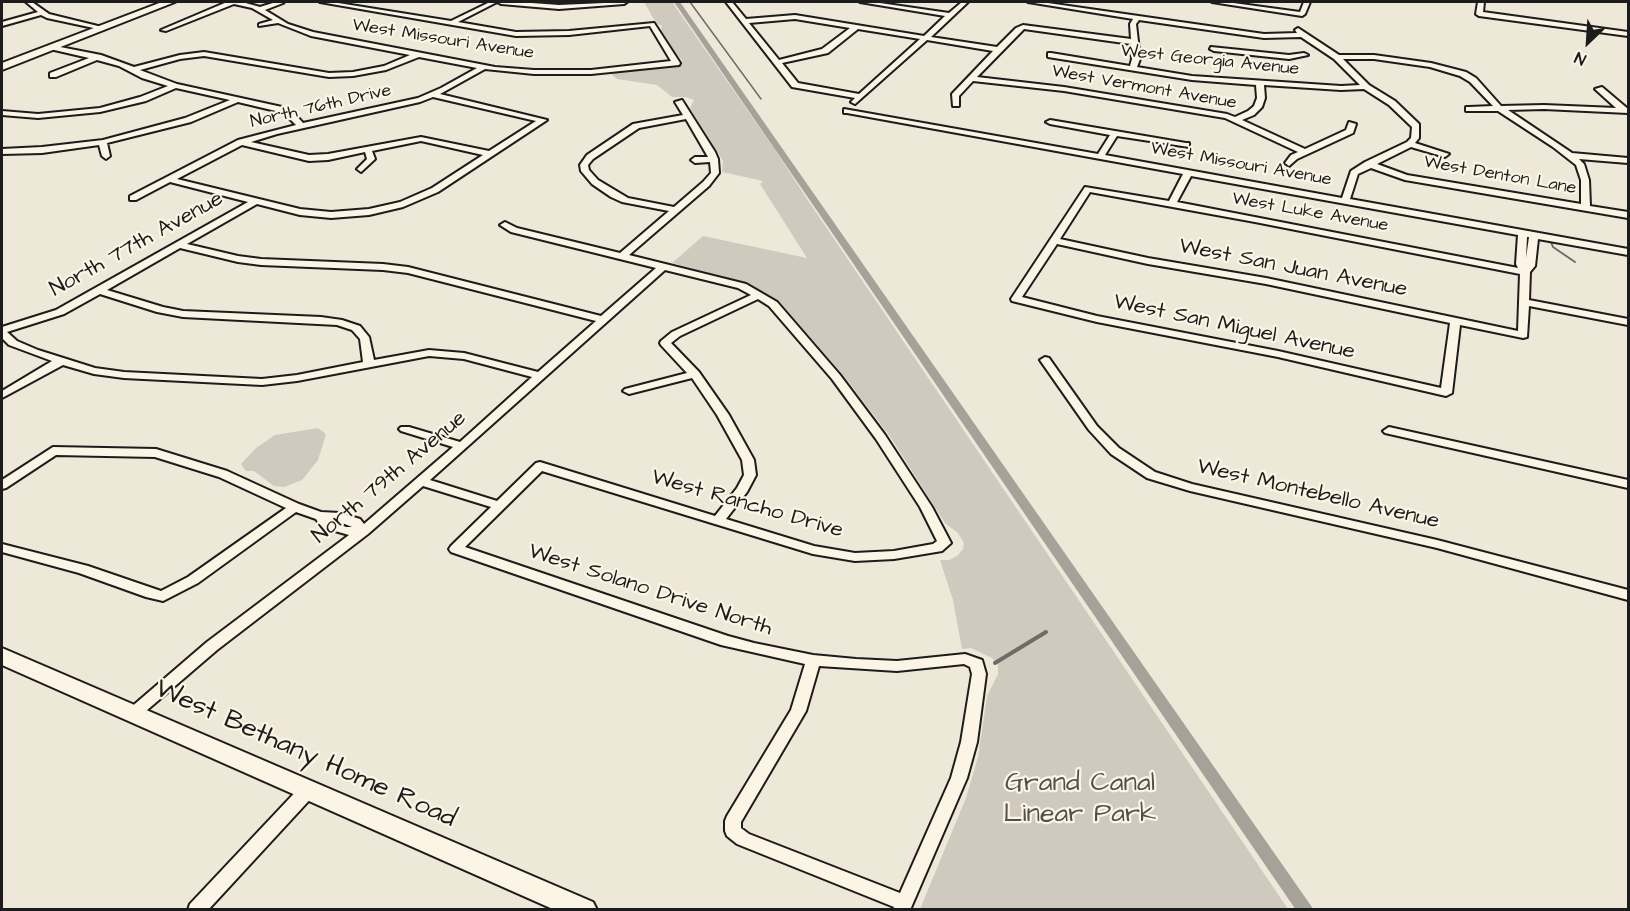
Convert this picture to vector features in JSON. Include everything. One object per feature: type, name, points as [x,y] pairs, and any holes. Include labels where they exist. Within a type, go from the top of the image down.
[{"type":"main road","points":[[2,67],[170,2]]},
{"type":"main road","name":"West Bethany Home Road","points":[[2,656],[584,909]]},
{"type":"street","points":[[29,2],[40,13],[54,19],[103,28]]},
{"type":"street","points":[[164,30],[234,2]]},
{"type":"street","name":"West Missouri Avenue","points":[[234,2],[260,9],[279,21],[311,34],[484,67],[521,72],[590,76],[676,63],[652,24],[569,33]]},
{"type":"street","points":[[260,9],[281,2]]},
{"type":"street","points":[[323,2],[516,34],[569,33],[571,42]]},
{"type":"street","points":[[450,24],[494,2]]},
{"type":"street","points":[[501,2],[559,7],[624,2]]},
{"type":"street","points":[[729,2],[791,82],[798,86],[860,97],[965,2]]},
{"type":"street","points":[[863,2],[951,15]]},
{"type":"street","points":[[1031,2],[1274,37],[1300,32],[1337,57],[1366,87],[1392,103],[1413,121],[1417,132],[1410,144],[1368,164],[1351,177],[1345,201]]},
{"type":"street","points":[[1219,2],[1302,14],[1307,2]]},
{"type":"street","points":[[1481,2],[1479,14],[1629,34]]},
{"type":"street","points":[[3,24],[40,13]]},
{"type":"street","points":[[744,21],[789,17],[999,50]]},
{"type":"street","points":[[1132,69],[1136,63],[1133,24],[1137,17]]},
{"type":"street","points":[[261,25],[279,21]]},
{"type":"street","points":[[777,62],[818,54],[830,49],[856,27]]},
{"type":"street","points":[[957,104],[955,96],[1018,29],[1023,27],[1135,42]]},
{"type":"street","points":[[1235,53],[1241,32]]},
{"type":"street","points":[[53,47],[122,64],[175,87],[279,109],[291,115],[301,126]]},
{"type":"street","points":[[1214,49],[1289,57],[1304,55]]},
{"type":"street","points":[[133,70],[195,53],[221,55],[353,78],[386,68],[419,54]]},
{"type":"street","name":"West Georgia Avenue","points":[[1051,55],[1192,78],[1341,88],[1366,87]]},
{"type":"street","points":[[53,75],[98,57]]},
{"type":"street","points":[[1337,57],[1374,57],[1449,69],[1473,80],[1499,108],[1572,156],[1583,170],[1586,207]]},
{"type":"street","name":"North 76th Drive","points":[[133,198],[242,142],[301,126],[407,104],[432,95],[484,67]]},
{"type":"street","name":"West Vermont Avenue","points":[[971,79],[1064,89],[1237,119],[1305,152]]},
{"type":"street","points":[[1237,119],[1258,107],[1261,98],[1260,83]]},
{"type":"street","points":[[2,113],[29,116],[61,115],[125,104],[175,87]]},
{"type":"street","points":[[1599,89],[1626,111]]},
{"type":"street","points":[[168,179],[316,214],[390,211],[435,190],[543,120],[432,95]]},
{"type":"street","name":"West Missouri Avenue","points":[[860,97],[847,111],[1629,252]]},
{"type":"street","points":[[2,152],[42,150],[103,142],[188,120],[240,99]]},
{"type":"street","points":[[622,256],[711,179],[715,173],[714,159],[679,102]]},
{"type":"street","points":[[61,115],[70,105]]},
{"type":"street","points":[[1469,109],[1544,106],[1626,111]]},
{"type":"street","points":[[676,210],[625,200],[614,195],[594,182],[585,171],[584,165],[590,157],[636,126],[688,117]]},
{"type":"street","points":[[1050,122],[1186,146]]},
{"type":"street","points":[[1289,163],[1294,157],[1350,131],[1352,124]]},
{"type":"street","points":[[1100,157],[1115,133]]},
{"type":"street","points":[[242,142],[309,158],[328,157],[421,139],[491,154]]},
{"type":"street","points":[[103,142],[106,156]]},
{"type":"street","points":[[1410,144],[1445,154]]},
{"type":"street","points":[[361,169],[371,159],[369,150]]},
{"type":"street","points":[[1572,156],[1629,160]]},
{"type":"street","points":[[695,160],[714,159]]},
{"type":"street","name":"West Denton Lane","points":[[1368,164],[1405,177],[1629,215]]},
{"type":"street","points":[[1171,205],[1188,173]]},
{"type":"street","name":"West Luke Avenue","points":[[1055,241],[1088,189],[1525,272]]},
{"type":"street","name":"North 77th Avenue","points":[[2,331],[60,312],[255,201]]},
{"type":"street","points":[[505,225],[514,230],[742,286],[759,295]]},
{"type":"street","points":[[1523,233],[1521,264],[1525,272],[1524,302],[1629,322]]},
{"type":"street","points":[[1525,272],[1530,266],[1534,235]]},
{"type":"street","name":"West San Miguel Avenue","points":[[1055,241],[1016,299],[1097,319],[1278,354],[1446,393],[1455,322]]},
{"type":"street","name":"West San Juan Avenue","points":[[1055,241],[1148,261],[1266,281],[1522,335],[1524,302]]},
{"type":"street","points":[[180,245],[261,262],[408,270],[604,320]]},
{"type":"street","name":"North 79th Avenue","points":[[134,713],[203,652],[363,531],[664,266]]},
{"type":"street","points":[[99,291],[161,310],[183,314],[338,322],[356,328],[365,339],[369,363]]},
{"type":"street","points":[[718,520],[743,489],[750,475],[748,460],[723,415],[695,374],[665,343],[676,334],[759,295]]},
{"type":"street","name":"West Rancho Drive","points":[[500,506],[540,466],[813,550],[855,557],[894,555],[937,548],[944,543],[926,507],[862,412],[796,328],[773,304],[759,295]]},
{"type":"street","points":[[2,331],[13,343],[61,361],[124,375],[252,382],[297,378],[429,353],[476,359],[540,376]]},
{"type":"street","name":"West Montebello Avenue","points":[[1045,360],[1094,428],[1115,452],[1151,475],[1190,488],[1437,544],[1629,595]]},
{"type":"street","points":[[2,394],[61,361]]},
{"type":"street","points":[[629,391],[695,374]]},
{"type":"street","points":[[296,393],[297,378]]},
{"type":"street","points":[[405,429],[462,446]]},
{"type":"street","points":[[1389,431],[1629,484]]},
{"type":"street","points":[[2,485],[53,451],[156,453],[223,474],[320,516],[326,524],[345,531],[363,531]]},
{"type":"street","points":[[421,481],[500,506]]},
{"type":"street","name":"West Solano Drive North","points":[[500,506],[456,549],[726,641],[813,660],[897,666],[965,659],[977,664],[979,674],[969,742],[959,778],[903,906]]},
{"type":"street","points":[[2,548],[83,569],[151,594],[163,596],[193,580],[295,507]]},
{"type":"street","points":[[813,660],[798,711],[733,821],[733,831],[743,838],[903,906]]},
{"type":"street","points":[[196,909],[309,789]]},
{"type":"green space","name":"Grand Canal Linear Park","points":[[644,2],[672,2],[775,150],[1288,909],[920,909],[966,798],[978,757],[987,696],[998,674],[998,665],[992,658],[971,648],[962,649],[953,600],[940,560],[949,560],[957,556],[963,549],[964,543],[958,533],[945,523],[891,438],[843,375],[780,302],[747,283],[672,263],[703,236],[807,258],[760,184],[763,181],[722,172],[723,161],[690,108],[694,100],[686,97],[672,97],[657,85],[617,79],[610,73],[671,67],[683,61],[676,54],[661,30],[662,26],[656,23]]},
{"type":"green space","points":[[318,428],[326,434],[318,460],[302,480],[284,487],[274,486],[254,471],[246,471],[241,464],[256,448],[275,435]]},
{"type":"waterway","points":[[677,2],[1306,910]]},
{"type":"waterway","points":[[690,2],[761,99]]},
{"type":"waterway","points":[[1551,242],[1553,247],[1575,262]]},
{"type":"waterway","points":[[995,663],[1046,632]]}]
